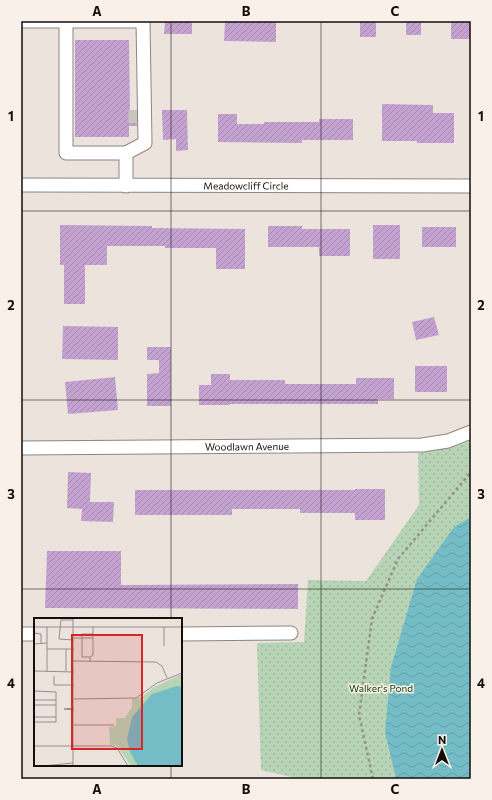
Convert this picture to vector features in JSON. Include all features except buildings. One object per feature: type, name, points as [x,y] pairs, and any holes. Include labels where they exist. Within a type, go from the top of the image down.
[{"type":"street","points":[[21,21],[143,21],[145,143]]},
{"type":"street","points":[[66,21],[66,153],[126,154],[145,143]]},
{"type":"street","points":[[135,110],[145,98]]},
{"type":"street","points":[[135,126],[145,143]]},
{"type":"street","points":[[126,154],[126,186]]},
{"type":"street","name":"Meadowcliff Circle","points":[[21,185],[471,186]]},
{"type":"street","name":"Woodlawn Avenue","points":[[21,448],[414,446],[448,441],[471,432]]},
{"type":"street","points":[[182,634],[291,633]]},
{"type":"street","points":[[21,634],[34,634]]},
{"type":"path","points":[[373,779],[359,715],[372,619],[398,559],[471,472]]},
{"type":"green space","name":"Walker's Pond","points":[[471,441],[471,779],[300,779],[261,770],[257,643],[304,642],[308,580],[366,581],[419,505],[418,453],[454,447]]},
{"type":"water","points":[[471,517],[471,779],[396,779],[385,732],[391,667],[417,579],[454,527]]},
{"type":"tunnel","points":[[135,110],[135,126]]}]
